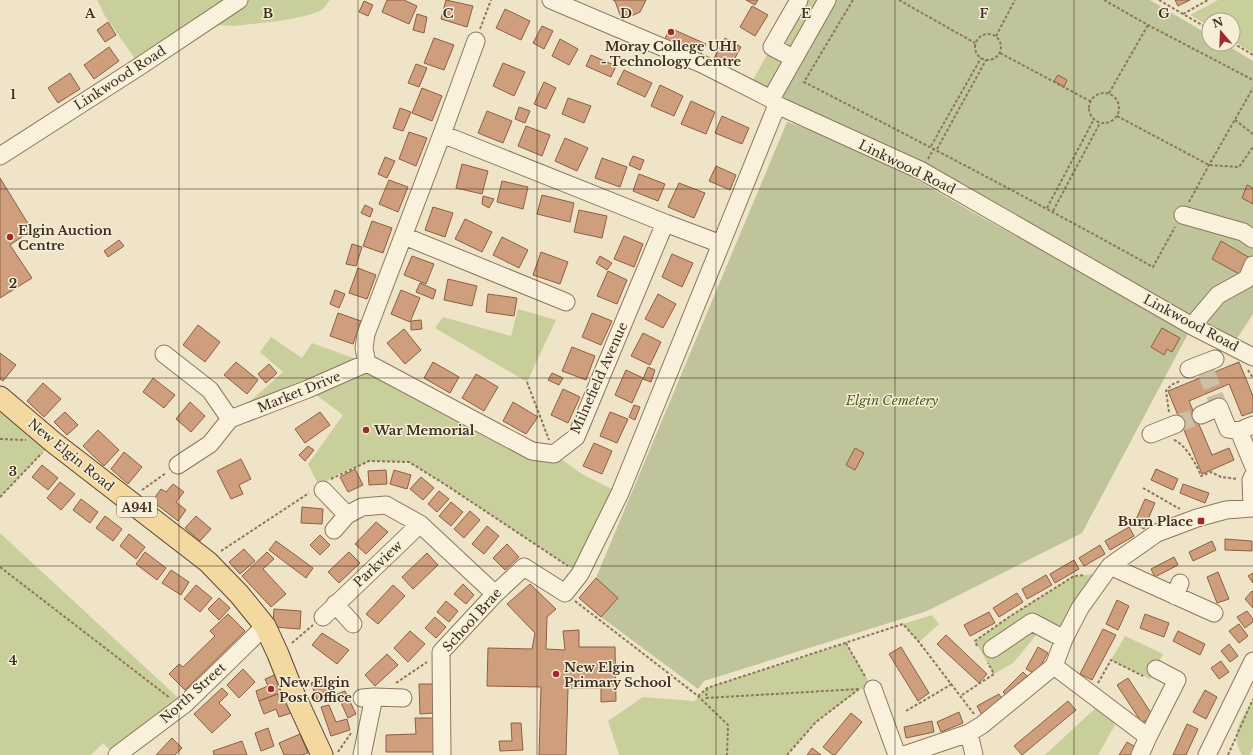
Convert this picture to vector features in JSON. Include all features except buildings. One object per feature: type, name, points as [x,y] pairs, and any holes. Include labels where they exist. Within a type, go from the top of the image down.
[{"type":"main road","name":"New Elgin Road","points":[[0,397],[53,442],[208,562],[240,594],[265,626],[322,755]]},
{"type":"street","name":"Linkwood Road","points":[[0,156],[239,0]]},
{"type":"street","name":"Linkwood Road","points":[[551,0],[702,64],[774,102],[922,172],[1192,326],[1253,357]]},
{"type":"street","points":[[793,58],[772,46],[799,0]]},
{"type":"street","points":[[565,593],[580,574],[620,493],[721,244],[774,102],[793,58],[827,0]]},
{"type":"street","points":[[476,41],[366,334],[364,348],[367,363],[532,451],[554,454]]},
{"type":"street","points":[[442,134],[721,244]]},
{"type":"street","points":[[1183,214],[1243,232],[1253,239]]},
{"type":"street","name":"Milnefield Avenue","points":[[554,454],[576,437],[666,223]]},
{"type":"street","points":[[404,236],[566,302]]},
{"type":"street","points":[[1192,326],[1218,295],[1247,279],[1253,265]]},
{"type":"street","points":[[164,354],[210,390],[230,419],[210,444],[178,465]]},
{"type":"street","name":"Market Drive","points":[[230,419],[308,389],[367,363]]},
{"type":"street","points":[[904,755],[976,729],[1054,666],[1064,639],[1080,608],[1110,566],[1157,533],[1197,518],[1226,510],[1252,507],[1252,474],[1246,428],[1228,429],[1219,407],[1201,415]]},
{"type":"street","points":[[323,490],[347,515]]},
{"type":"street","points":[[334,530],[347,515],[362,507],[386,505],[420,524],[495,594]]},
{"type":"street","name":"Parkview","points":[[323,616],[420,524]]},
{"type":"street","points":[[1110,566],[1178,589],[1214,613]]},
{"type":"street","name":"School Brae","points":[[442,755],[442,652],[495,594],[524,567],[565,593]]},
{"type":"street","points":[[335,604],[353,624]]},
{"type":"street","points":[[992,649],[1032,622],[1064,639]]},
{"type":"street","name":"North Street","points":[[117,755],[181,707],[265,626]]},
{"type":"street","points":[[1208,755],[1253,661]]},
{"type":"street","points":[[1054,666],[1148,737]]},
{"type":"street","points":[[1140,755],[1177,680],[1156,669]]},
{"type":"street","points":[[873,688],[897,755]]},
{"type":"street","points":[[362,755],[368,698],[403,698]]},
{"type":"street","points":[[974,755],[976,729]]},
{"type":"path","points":[[476,41],[491,0]]},
{"type":"path","points":[[853,0],[804,82],[931,146],[1053,211],[1153,267],[1209,164],[1253,88]]},
{"type":"path","points":[[899,0],[975,43]]},
{"type":"path","points":[[996,36],[1015,0]]},
{"type":"path","points":[[1104,0],[1148,25],[1253,80]]},
{"type":"path","points":[[1159,0],[1201,25]]},
{"type":"path","points":[[1182,14],[1208,0]]},
{"type":"path","points":[[1109,94],[1148,25]]},
{"type":"path","points":[[984,34],[992,34],[996,36],[1001,42],[1002,46],[1000,53],[994,59],[986,60],[981,58],[976,51],[975,43],[980,36],[984,34]]},
{"type":"path","points":[[1241,48],[1253,55]]},
{"type":"path","points":[[1000,53],[1090,101]]},
{"type":"path","points":[[931,146],[981,58]]},
{"type":"path","points":[[936,149],[986,60]]},
{"type":"path","points":[[1100,93],[1109,94],[1113,96],[1118,103],[1119,112],[1110,122],[1100,123],[1094,119],[1089,111],[1090,101],[1100,93]]},
{"type":"path","points":[[1117,116],[1209,164],[1239,167],[1253,147]]},
{"type":"path","points":[[1047,208],[1094,119]]},
{"type":"path","points":[[1235,120],[1253,134]]},
{"type":"path","points":[[1053,211],[1100,123]]},
{"type":"path","points":[[1202,362],[1171,385],[1166,391],[1169,413],[1165,429],[1179,442],[1197,467],[1201,476],[1211,472],[1222,477],[1252,474]]},
{"type":"path","points":[[526,382],[554,454]]},
{"type":"path","points":[[0,497],[53,442]]},
{"type":"path","points":[[127,500],[178,465]]},
{"type":"path","points":[[1143,488],[1197,518]]},
{"type":"path","points":[[0,567],[181,707]]},
{"type":"path","points":[[565,593],[698,696],[728,725],[727,755]]},
{"type":"path","points":[[278,654],[323,616]]},
{"type":"path","points":[[698,696],[707,688],[903,624],[920,642],[952,684],[976,729]]},
{"type":"path","points":[[846,643],[873,688]]},
{"type":"path","points":[[1092,694],[1111,660],[1150,679],[1156,669]]},
{"type":"path","points":[[906,711],[952,684]]},
{"type":"path","points":[[707,688],[706,698],[860,688],[816,722],[787,755]]},
{"type":"path","points":[[1228,755],[1253,699]]},
{"type":"green space","points":[[97,0],[330,0],[322,10],[309,15],[280,21],[234,26],[203,24],[140,66],[105,16]]},
{"type":"green space","points":[[799,0],[827,0],[771,99],[748,88]]},
{"type":"green space","points":[[826,0],[1150,0],[1201,30],[1201,52],[1238,52],[1253,61],[1253,314],[1232,346],[922,171],[777,105]]},
{"type":"green space","points":[[1218,0],[1253,0],[1253,53],[1241,46],[1241,12],[1201,12],[1201,21],[1190,15]]},
{"type":"green space","name":"Elgin Cemetery","points":[[787,122],[835,138],[909,175],[972,212],[1190,330],[1082,533],[927,611],[704,681],[698,689],[601,617],[579,598],[596,578]]},
{"type":"green space","points":[[518,309],[556,320],[527,382],[435,328],[443,317],[511,336]]},
{"type":"green space","points":[[271,337],[302,358],[312,343],[367,363],[554,454],[582,474],[620,493],[580,574],[409,462],[369,461],[338,474],[319,486],[308,464],[343,415],[308,389],[230,419],[283,372],[260,352]]},
{"type":"green space","points":[[0,397],[53,442],[0,497]]},
{"type":"green space","points":[[0,533],[185,704],[115,755],[103,743],[91,755],[0,755]]},
{"type":"green space","points":[[1104,573],[1064,639],[1042,628],[1013,663],[994,674],[975,641],[1009,617],[1074,576]]},
{"type":"green space","points":[[932,615],[939,624],[919,642],[903,624]]},
{"type":"green space","points":[[1125,636],[1163,654],[1150,679],[1111,660]]},
{"type":"green space","points":[[846,643],[873,689],[860,689],[816,722],[787,755],[619,755],[608,721],[643,697],[694,701],[707,688]]},
{"type":"green space","points":[[1253,700],[1253,747],[1250,755],[1242,755],[1238,747],[1237,740],[1238,726]]},
{"type":"green space","points":[[1102,702],[1120,716],[1098,755],[1045,755]]},
{"type":"tunnel","points":[[1206,371],[1219,407]]},
{"type":"tunnel","points":[[1176,424],[1201,415]]},
{"type":"place","name":"Moray College UHI - Technology Centre","points":[[671,32]]},
{"type":"place","name":"Elgin Auction Centre","points":[[10,237]]},
{"type":"place","name":"War Memorial","points":[[366,430]]},
{"type":"place","name":"Burn Place","points":[[1201,521]]},
{"type":"place","name":"New Elgin Primary School","points":[[556,674]]},
{"type":"place","name":"New Elgin Post Office","points":[[271,689]]}]
